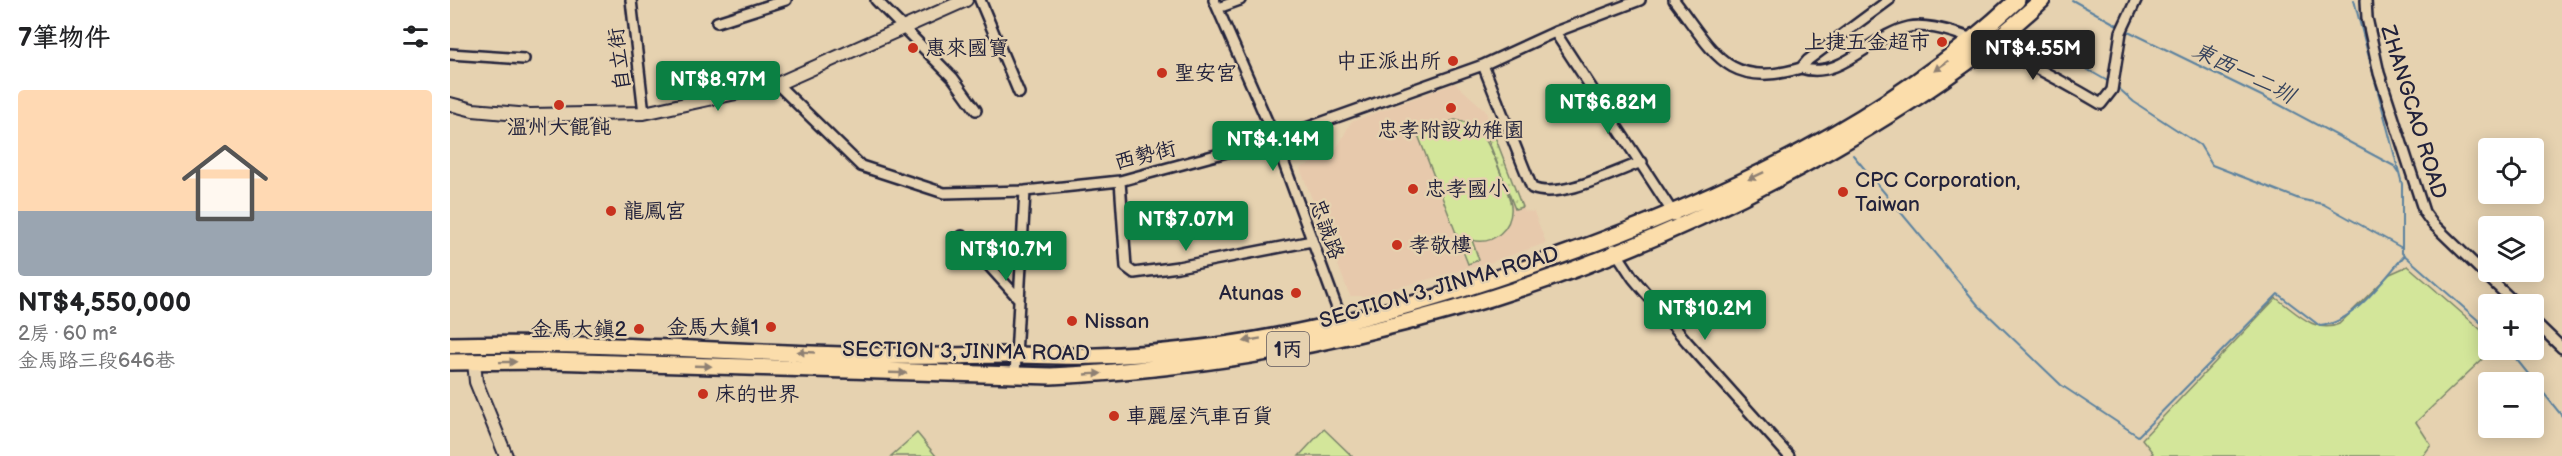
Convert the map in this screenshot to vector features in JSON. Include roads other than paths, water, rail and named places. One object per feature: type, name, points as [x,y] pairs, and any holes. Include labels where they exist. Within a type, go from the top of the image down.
[{"type":"main road","name":"SECTION 3, JINMA ROAD","points":[[1810,155],[1974,40],[2017,0]]},
{"type":"main road","name":"SECTION 3, JINMA ROAD","points":[[450,362],[549,361],[1015,375],[1132,372],[1188,366],[1347,338],[1523,288],[1617,254],[1677,221],[1895,112],[1988,47],[2042,0]]},
{"type":"main road","name":"SECTION 3, JINMA ROAD","points":[[450,345],[628,345],[883,356],[1097,356],[1185,350],[1343,323],[1488,282],[1608,239],[1677,221]]},
{"type":"street","name":"自立街","points":[[631,0],[644,113]]},
{"type":"street","points":[[717,22],[786,0]]},
{"type":"street","points":[[876,0],[902,29],[953,78],[976,110]]},
{"type":"street","points":[[450,104],[473,110],[530,115],[644,113],[777,84],[966,0]]},
{"type":"street","points":[[980,0],[1019,93]]},
{"type":"street","points":[[1216,4],[1240,0]]},
{"type":"street","name":"西勢街","points":[[777,84],[861,166],[944,193],[1025,191],[1120,181],[1275,139],[1483,65],[1555,32],[1640,0]]},
{"type":"street","points":[[1674,0],[1729,67],[1764,76],[1801,68],[1822,71],[1835,67],[1908,27],[1945,29],[2044,70],[2101,104],[2112,90],[2123,28],[2136,0]]},
{"type":"street","points":[[1801,68],[1808,60],[1889,0]]},
{"type":"street","name":"ZHANGCAO ROAD","points":[[2366,0],[2367,18],[2379,73],[2424,212],[2432,223],[2506,294]]},
{"type":"street","name":"忠誠路","points":[[1216,4],[1275,139],[1347,338]]},
{"type":"street","points":[[1555,32],[1677,221]]},
{"type":"street","points":[[450,54],[524,59]]},
{"type":"street","points":[[1483,65],[1532,188],[1540,192],[1558,192],[1641,162]]},
{"type":"street","points":[[1120,181],[1126,267],[1134,273],[1178,267],[1311,241]]},
{"type":"street","points":[[1015,375],[1025,191]]},
{"type":"street","points":[[962,236],[1019,299]]},
{"type":"street","points":[[1608,239],[1617,254],[1687,342],[1788,454]]},
{"type":"street","points":[[2544,331],[2562,348]]},
{"type":"street","points":[[474,362],[476,382],[506,456]]},
{"type":"waterway","name":"東西一二圳","points":[[2072,0],[2119,26]]},
{"type":"waterway","points":[[2354,0],[2402,184],[2402,253],[2478,320]]},
{"type":"waterway","name":"東西一二圳","points":[[2124,29],[2278,104],[2394,166],[2398,172]]},
{"type":"waterway","points":[[2025,34],[2111,83]]},
{"type":"waterway","points":[[2116,86],[2134,102],[2200,145],[2212,165],[2299,199],[2323,204],[2402,248]]},
{"type":"waterway","points":[[1853,155],[1978,305],[2061,385],[2138,436],[2278,294],[2320,326],[2333,323],[2345,317],[2367,299],[2405,255]]},
{"type":"waterway","points":[[2517,360],[2562,416]]},
{"type":"place","name":"上捷五金超市","points":[[1942,42]]},
{"type":"place","name":"惠來國寶","points":[[913,48]]},
{"type":"place","name":"中正派出所","points":[[1453,61]]},
{"type":"place","name":"聖安宮","points":[[1162,73]]},
{"type":"place","name":"溫州大餛飩","points":[[559,105]]},
{"type":"place","name":"忠孝附設幼稚園","points":[[1451,108]]},
{"type":"place","name":"忠孝國小","points":[[1413,189]]},
{"type":"place","name":"CPC Corporation, Taiwan","points":[[1843,192]]},
{"type":"place","name":"龍鳳宮","points":[[611,211]]},
{"type":"place","name":"孝敬樓","points":[[1397,245]]},
{"type":"place","name":"Atunas","points":[[1296,293]]},
{"type":"place","name":"Nissan","points":[[1072,321]]},
{"type":"place","name":"金馬大鎮1","points":[[771,327]]},
{"type":"place","name":"金馬大鎮2","points":[[639,329]]},
{"type":"place","name":"床的世界","points":[[703,394]]},
{"type":"place","name":"車麗屋汽車百貨","points":[[1114,416]]}]
